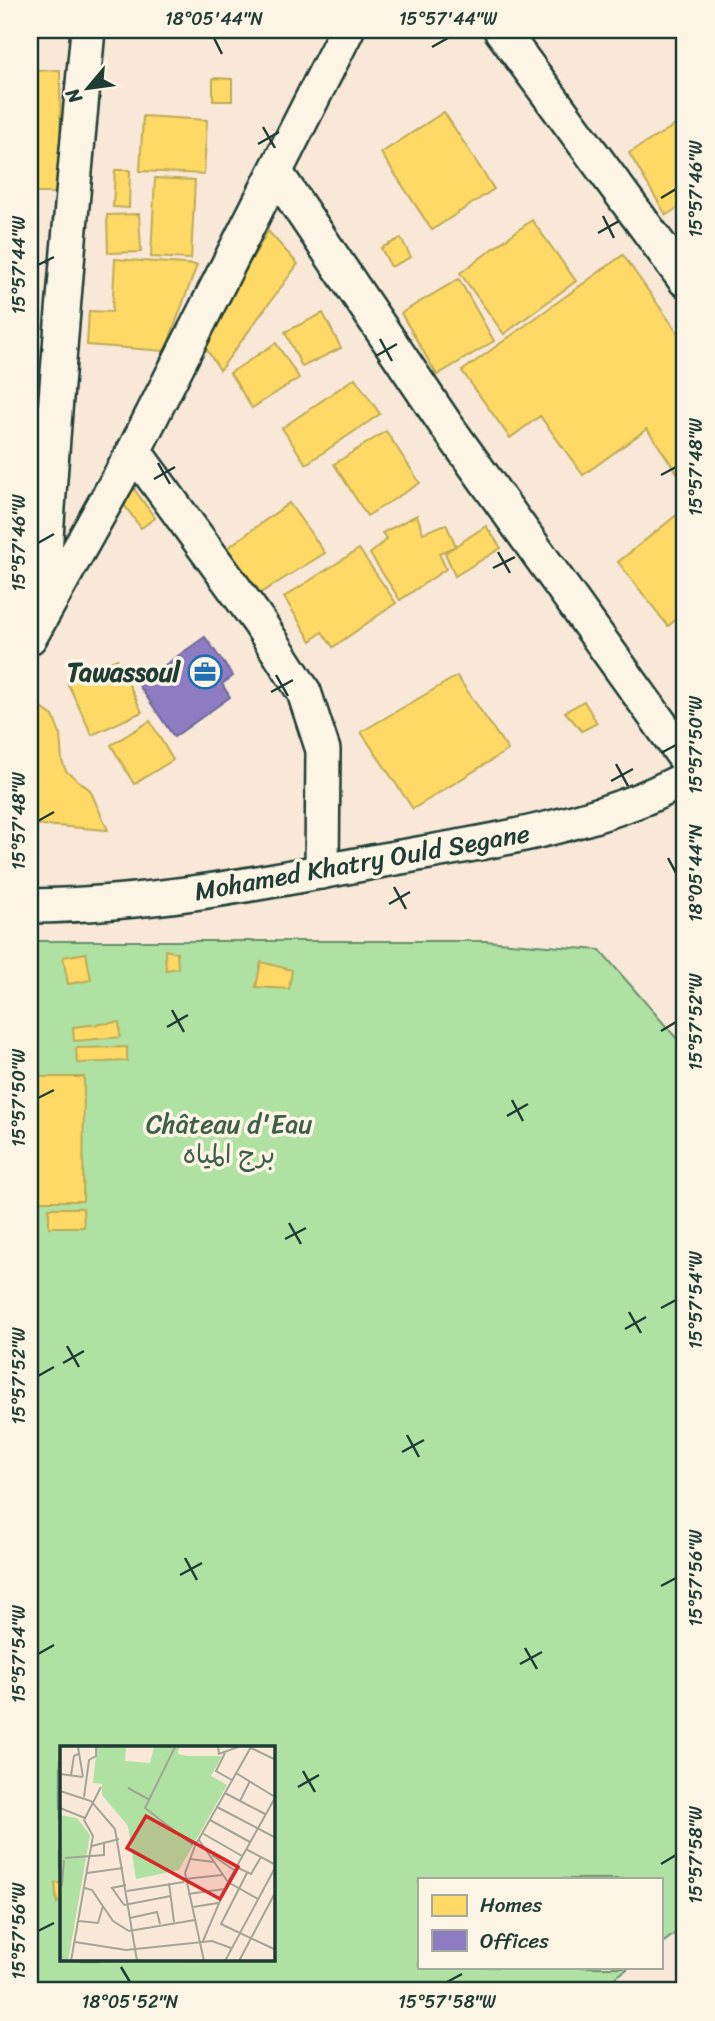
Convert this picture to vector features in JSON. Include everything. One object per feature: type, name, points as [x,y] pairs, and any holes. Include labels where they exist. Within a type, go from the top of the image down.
[{"type":"street","points":[[36,625],[88,30]]},
{"type":"street","points":[[36,625],[134,451],[347,30]]},
{"type":"street","points":[[501,30],[685,280]]},
{"type":"street","points":[[276,173],[446,425],[685,758]]},
{"type":"street","points":[[134,451],[259,622],[304,692],[323,750],[322,872]]},
{"type":"street","name":"Mohamed Khatry Ould Segane","points":[[30,906],[160,899],[520,835],[642,799],[685,779]]},
{"type":"green space","name":"Château d'Eau برج المياه","points":[[30,941],[485,941],[600,950],[685,1048],[685,1926],[662,1943],[662,1878],[418,1878],[418,1968],[629,1968],[596,1991],[30,1991]]},
{"type":"building: Homes","points":[[60,70],[61,193],[32,193],[30,71]]},
{"type":"building: Homes","points":[[213,78],[232,79],[232,101],[213,101]]},
{"type":"building: Homes","points":[[444,112],[494,189],[432,230],[381,153]]},
{"type":"building: Homes","points":[[143,116],[207,120],[204,174],[140,171]]},
{"type":"building: Homes","points":[[685,119],[685,204],[666,215],[629,153]]},
{"type":"building: Homes","points":[[115,170],[130,170],[129,208],[113,207]]},
{"type":"building: Homes","points":[[155,178],[195,180],[191,259],[151,257]]},
{"type":"building: Homes","points":[[139,214],[141,252],[108,253],[107,215]]},
{"type":"building: Homes","points":[[532,220],[576,281],[504,334],[460,273]]},
{"type":"building: Homes","points":[[268,231],[298,264],[220,370],[203,344]]},
{"type":"building: Homes","points":[[401,238],[411,257],[391,267],[381,248]]},
{"type":"building: Homes","points":[[623,255],[685,343],[685,484],[647,429],[583,475],[540,416],[510,438],[462,371]]},
{"type":"building: Homes","points":[[115,259],[197,265],[165,351],[87,345],[89,311],[112,312]]},
{"type":"building: Homes","points":[[459,279],[494,341],[437,375],[401,313]]},
{"type":"building: Homes","points":[[323,313],[341,348],[302,367],[285,332]]},
{"type":"building: Homes","points":[[276,343],[299,378],[252,408],[230,373]]},
{"type":"building: Homes","points":[[355,378],[380,414],[306,464],[282,428]]},
{"type":"building: Homes","points":[[386,431],[420,483],[367,516],[334,464]]},
{"type":"building: Homes","points":[[129,482],[155,518],[141,528],[122,502]]},
{"type":"building: Homes","points":[[289,503],[325,553],[259,594],[226,549]]},
{"type":"building: Homes","points":[[684,509],[685,612],[668,626],[618,562]]},
{"type":"building: Homes","points":[[417,515],[423,533],[446,524],[456,546],[439,553],[446,569],[400,600],[370,554],[387,539],[382,533]]},
{"type":"building: Homes","points":[[486,526],[501,548],[455,576],[445,553]]},
{"type":"building: Homes","points":[[359,549],[396,603],[333,647],[322,632],[311,641],[284,597]]},
{"type":"building: Homes","points":[[117,659],[142,712],[92,735],[67,682]]},
{"type":"building: Homes","points":[[457,676],[508,750],[413,809],[361,732]]},
{"type":"building: Homes","points":[[30,679],[40,698],[36,704],[53,716],[60,734],[62,761],[66,771],[90,790],[108,830],[30,824]]},
{"type":"building: Homes","points":[[584,701],[597,723],[582,731],[565,712]]},
{"type":"building: Homes","points":[[150,721],[173,760],[134,784],[111,745]]},
{"type":"building: Homes","points":[[165,950],[177,953],[178,968],[166,970]]},
{"type":"building: Homes","points":[[86,953],[91,980],[68,984],[63,957]]},
{"type":"building: Homes","points":[[261,962],[292,970],[289,989],[256,987]]},
{"type":"building: Homes","points":[[119,1022],[120,1037],[74,1041],[73,1027]]},
{"type":"building: Homes","points":[[127,1047],[127,1061],[77,1063],[76,1048]]},
{"type":"building: Homes","points":[[30,1077],[84,1077],[83,1201],[30,1201]]},
{"type":"building: Homes","points":[[49,1208],[83,1208],[84,1227],[49,1227]]},
{"type":"building: Homes","points":[[55,1883],[60,1883],[60,1902],[57,1903]]},
{"type":"building: Offices","points":[[205,637],[233,676],[222,684],[230,697],[174,737],[138,684]]},
{"type":"place","name":"Tawassoul","points":[[205,672]]}]
